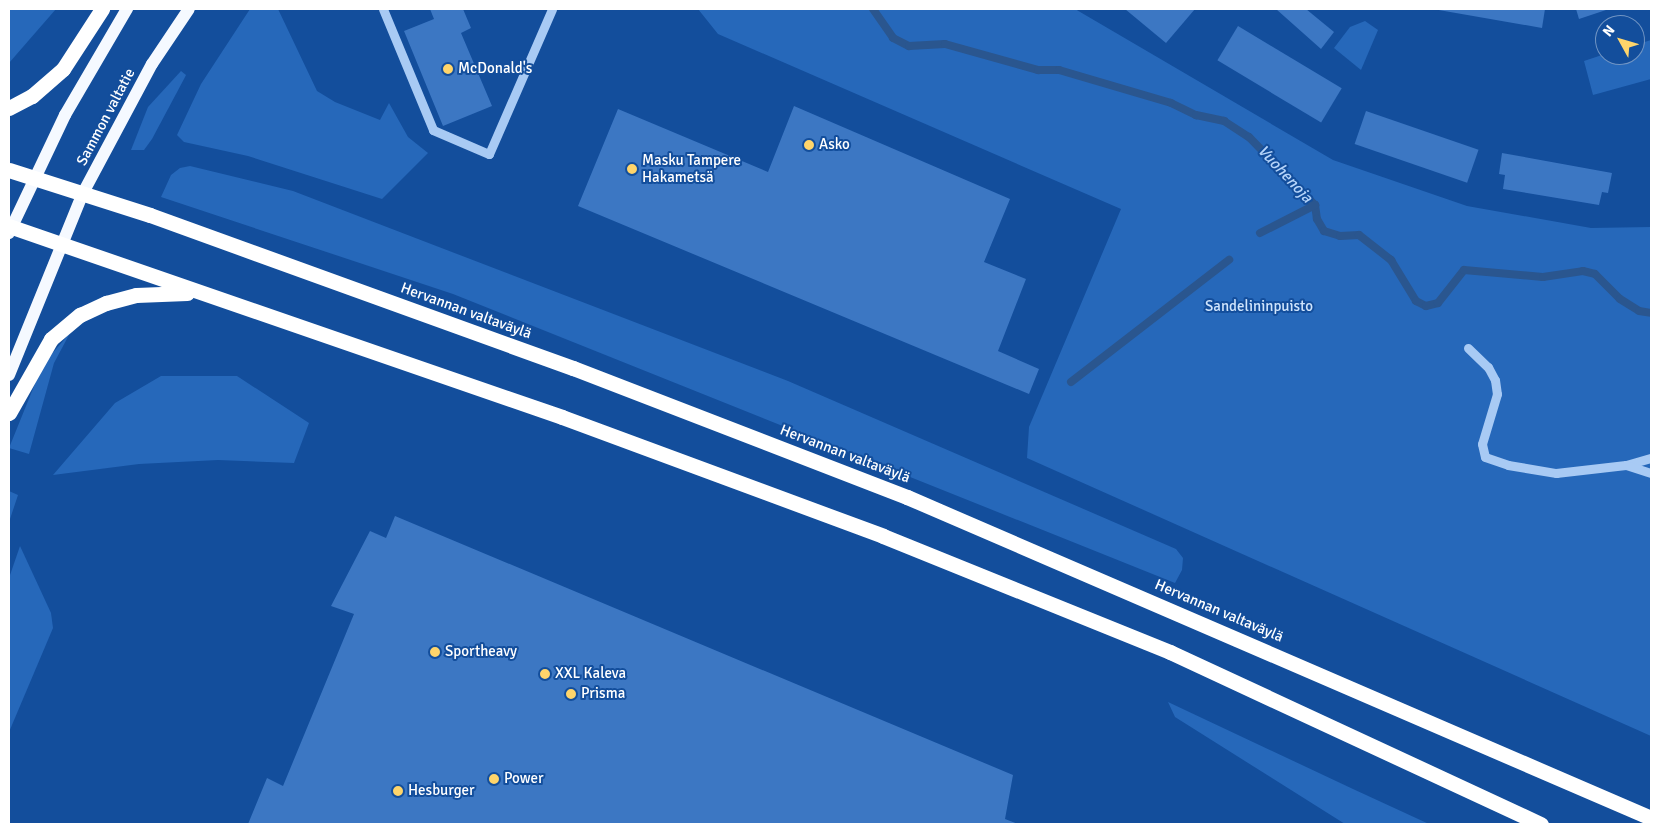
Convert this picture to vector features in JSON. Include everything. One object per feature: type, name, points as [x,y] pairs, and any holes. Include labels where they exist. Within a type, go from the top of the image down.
[{"type":"highway","points":[[9,108],[32,96],[63,69],[102,9]]},
{"type":"highway","name":"Hervannan valtaväylä","points":[[9,170],[84,193],[573,368],[908,497],[1651,818]]},
{"type":"highway","points":[[9,228],[562,418],[883,536],[1170,652],[1541,824]]},
{"type":"highway","points":[[9,413],[51,339],[80,315],[106,303],[136,295],[194,292]]},
{"type":"highway","points":[[1490,801],[1515,824]]},
{"type":"main road","points":[[9,228],[65,115],[127,9]]},
{"type":"main road","name":"Sammon valtatie","points":[[9,375],[60,245],[84,193],[152,64],[189,9]]},
{"type":"lane","points":[[383,9],[433,130],[489,154],[552,9]]},
{"type":"lane","points":[[1468,348],[1488,367],[1495,380],[1497,394],[1482,444],[1485,456],[1508,465],[1556,473],[1626,465],[1651,458]]},
{"type":"lane","points":[[1626,465],[1651,473]]},
{"type":"green space","points":[[9,9],[56,9],[9,63]]},
{"type":"green space","points":[[250,9],[278,9],[317,91],[335,102],[380,120],[389,103],[408,137],[428,153],[382,199],[248,156],[184,142],[177,135],[201,84]]},
{"type":"green space","name":"Sandelininpuisto","points":[[698,9],[1075,9],[1333,160],[1467,206],[1591,228],[1651,227],[1651,736],[1027,458],[1029,427],[1121,209],[718,34]]},
{"type":"green space","points":[[1365,21],[1378,30],[1361,70],[1334,48],[1350,27]]},
{"type":"green space","points":[[1651,40],[1651,79],[1593,95],[1584,61],[1595,57],[1595,65],[1645,65],[1645,42]]},
{"type":"green space","points":[[181,71],[186,75],[152,139],[144,150],[131,150],[148,107]]},
{"type":"green space","points":[[190,166],[293,191],[788,381],[1176,549],[1183,558],[1182,570],[1175,583],[453,294],[161,197],[171,175],[180,168]]},
{"type":"green space","points":[[70,333],[54,363],[29,454],[9,448],[43,364]]},
{"type":"green space","points":[[161,376],[237,376],[309,423],[294,463],[218,460],[139,464],[53,475],[115,403]]},
{"type":"green space","points":[[9,491],[18,495],[9,522]]},
{"type":"green space","points":[[20,546],[51,613],[53,628],[9,732],[9,578]]},
{"type":"green space","points":[[1168,702],[1429,824],[1345,824],[1175,717]]},
{"type":"building","name":"McDonald's","points":[[430,9],[463,9],[471,28],[461,33],[492,106],[443,126],[404,31],[434,19]]},
{"type":"building","points":[[1125,9],[1195,9],[1166,43]]},
{"type":"building","points":[[1276,9],[1306,9],[1334,32],[1321,49]]},
{"type":"building","points":[[1433,9],[1545,9],[1542,28]]},
{"type":"building","points":[[1576,9],[1609,9],[1579,19]]},
{"type":"building","points":[[1238,26],[1342,88],[1321,123],[1217,60]]},
{"type":"building","points":[[794,106],[1010,199],[984,262],[1026,279],[998,351],[1039,369],[1029,394],[578,206],[618,109],[768,172]]},
{"type":"building","points":[[1366,111],[1479,150],[1467,183],[1355,144]]},
{"type":"building","points":[[1502,153],[1612,173],[1608,193],[1602,192],[1599,205],[1503,189],[1505,175],[1499,174]]},
{"type":"building","name":"Prisma","points":[[395,516],[1013,775],[1005,819],[1018,824],[248,824],[267,778],[283,786],[354,614],[331,606],[370,531],[386,538]]},
{"type":"waterway","name":"Vuohenoja","points":[[873,9],[893,38],[909,46],[945,44],[1038,70],[1059,70],[1171,103],[1196,115],[1224,121],[1249,137],[1315,205],[1317,219],[1324,231],[1340,236],[1359,235],[1391,260],[1416,301],[1426,306],[1438,303],[1464,270],[1543,277],[1583,271],[1595,274],[1620,299],[1639,311],[1651,313]]},
{"type":"waterway","points":[[1260,233],[1315,205]]},
{"type":"waterway","points":[[1071,382],[1229,260]]},
{"type":"place","name":"McDonald's","points":[[448,69]]},
{"type":"place","name":"Asko","points":[[809,145]]},
{"type":"place","name":"Masku Tampere Hakametsä","points":[[632,169]]},
{"type":"place","name":"Sportheavy","points":[[435,652]]},
{"type":"place","name":"XXL Kaleva","points":[[545,674]]},
{"type":"place","name":"Prisma","points":[[571,694]]},
{"type":"place","name":"Power","points":[[494,779]]},
{"type":"place","name":"Hesburger","points":[[398,791]]}]
